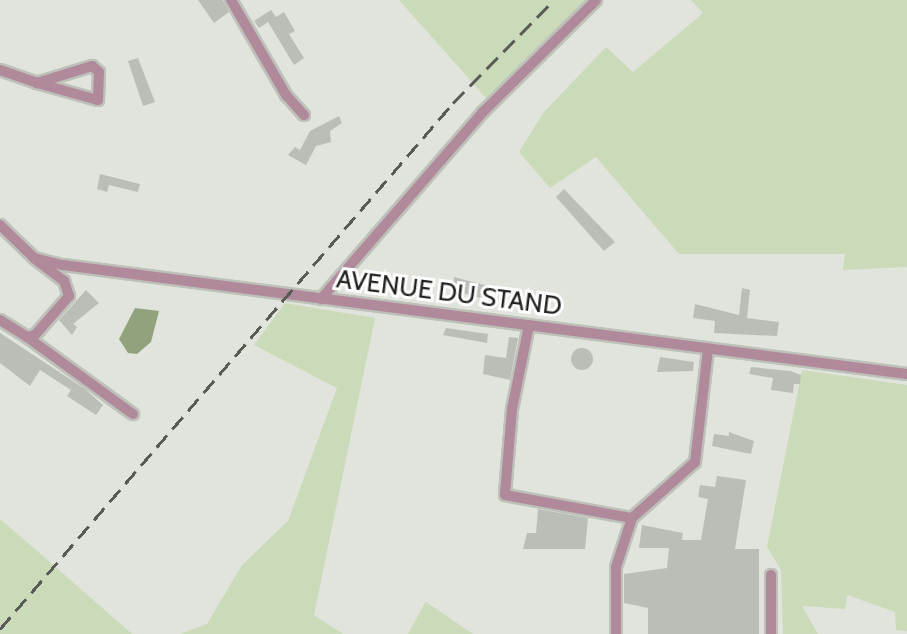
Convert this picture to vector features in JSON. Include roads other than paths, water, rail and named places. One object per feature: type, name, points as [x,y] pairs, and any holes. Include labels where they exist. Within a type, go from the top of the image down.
[{"type":"street","points":[[231,0],[286,95],[304,115]]},
{"type":"street","points":[[321,299],[483,112],[596,0]]},
{"type":"street","points":[[0,70],[37,83],[98,100],[99,72],[92,66],[37,83]]},
{"type":"street","points":[[0,225],[34,258],[64,281],[69,296],[35,335],[27,337]]},
{"type":"street","name":"AVENUE DU STAND","points":[[34,258],[321,299],[907,374]]},
{"type":"street","points":[[0,320],[133,414]]},
{"type":"street","points":[[529,325],[512,409],[505,495],[632,518]]},
{"type":"street","points":[[616,634],[616,567],[632,518],[695,462],[708,349]]},
{"type":"street","points":[[771,575],[771,634]]},
{"type":"railway","points":[[0,629],[453,103],[554,0]]}]
